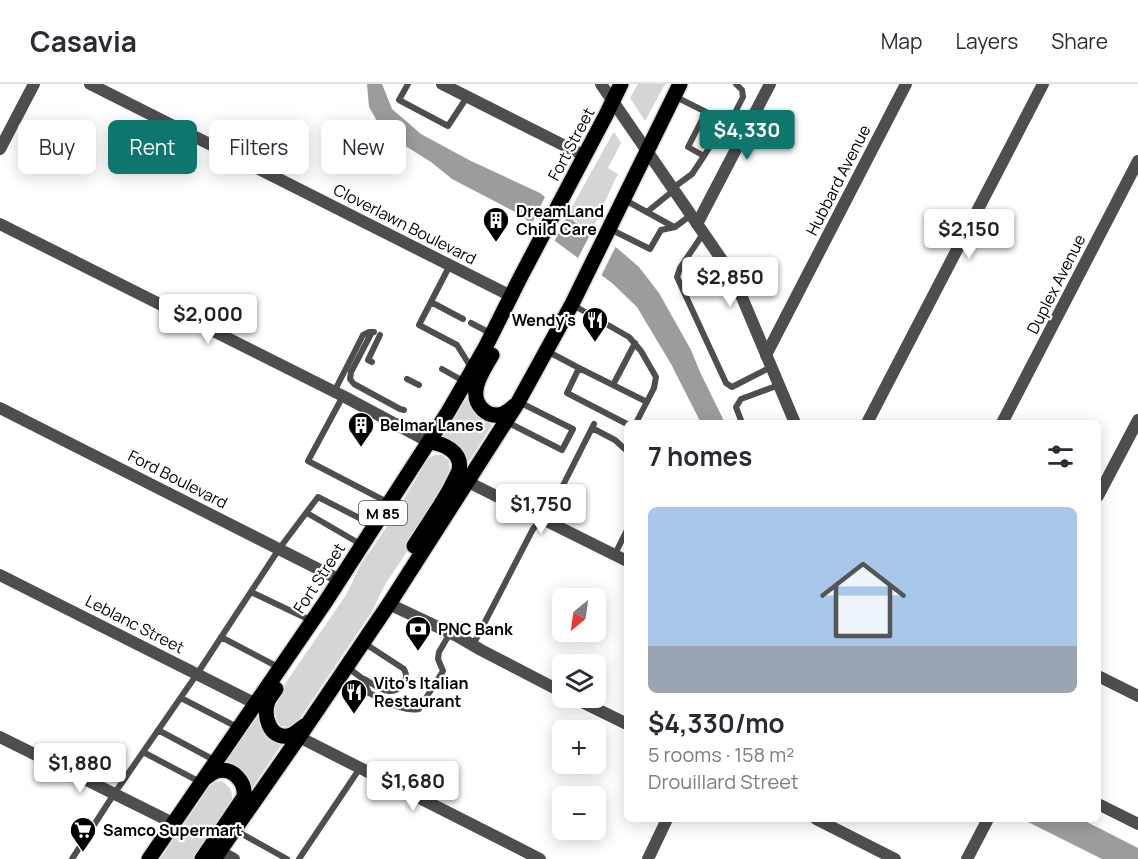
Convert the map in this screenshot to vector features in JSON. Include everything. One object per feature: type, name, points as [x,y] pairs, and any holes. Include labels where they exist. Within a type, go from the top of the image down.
[{"type":"main road","name":"Fort Street","points":[[149,859],[340,580],[429,442],[492,334],[621,84]]},
{"type":"main road","points":[[217,855],[389,604],[518,403],[572,304],[677,90]]},
{"type":"main road","points":[[518,403],[504,414],[490,414],[479,405],[476,391],[478,381],[525,290],[520,278]]},
{"type":"main road","points":[[365,639],[389,586],[447,493],[459,469],[458,459],[450,450],[437,443],[429,442]]},
{"type":"main road","points":[[310,721],[296,732],[285,736],[277,734],[272,730],[266,718],[268,700],[341,593],[340,580]]},
{"type":"main road","points":[[202,781],[216,771],[227,771],[240,780],[245,791],[244,797],[202,859]]},
{"type":"street","points":[[0,149],[33,84]]},
{"type":"street","name":"Cloverlawn Boulevard","points":[[90,84],[511,296]]},
{"type":"street","points":[[442,84],[585,156]]},
{"type":"street","points":[[602,84],[733,276],[794,420]]},
{"type":"street","points":[[697,224],[770,84]]},
{"type":"street","name":"Hubbard Avenue","points":[[766,355],[906,84]]},
{"type":"street","points":[[869,420],[1043,84]]},
{"type":"street","name":"Duplex Avenue","points":[[1004,420],[1138,161]]},
{"type":"street","points":[[0,224],[339,394],[429,442]]},
{"type":"street","name":"Ford Boulevard","points":[[0,408],[340,580]]},
{"type":"street","points":[[1101,490],[1138,420]]},
{"type":"street","points":[[468,482],[624,560]]},
{"type":"street","name":"Leblanc Street","points":[[0,575],[256,704]]},
{"type":"street","points":[[389,604],[552,687]]},
{"type":"street","points":[[1101,678],[1138,696]]},
{"type":"street","points":[[594,708],[624,723]]},
{"type":"street","points":[[0,737],[173,823]]},
{"type":"street","points":[[299,737],[540,859]]},
{"type":"street","points":[[1101,806],[1138,824]]},
{"type":"street","points":[[648,859],[666,822]]},
{"type":"street","points":[[822,822],[895,859]]},
{"type":"street","points":[[967,859],[986,822]]},
{"type":"street","points":[[217,855],[234,859]]},
{"type":"lane","points":[[408,84],[399,99],[448,126],[467,97]]},
{"type":"lane","points":[[717,135],[725,132],[743,97],[742,90],[736,84]]},
{"type":"lane","points":[[647,212],[692,174],[717,135],[717,120],[677,90]]},
{"type":"lane","points":[[704,156],[688,147],[706,112]]},
{"type":"lane","points":[[623,199],[675,227]]},
{"type":"lane","points":[[607,233],[650,249],[661,230],[697,224],[677,277],[726,383],[732,387],[771,368]]},
{"type":"lane","points":[[450,265],[419,325],[457,345],[469,376]]},
{"type":"lane","points":[[431,302],[463,319]]},
{"type":"lane","points":[[572,304],[619,330],[635,343],[656,377],[654,388],[638,420]]},
{"type":"lane","points":[[471,323],[492,334]]},
{"type":"lane","points":[[376,333],[363,335],[308,461],[389,503]]},
{"type":"lane","points":[[372,362],[368,360],[376,333]]},
{"type":"lane","points":[[376,333],[351,372],[350,379],[354,384],[404,410]]},
{"type":"lane","points":[[613,385],[635,343]]},
{"type":"lane","points":[[546,350],[647,402]]},
{"type":"lane","points":[[579,368],[567,393],[624,422]]},
{"type":"lane","points":[[442,369],[469,376]]},
{"type":"lane","points":[[407,379],[420,385]]},
{"type":"lane","points":[[741,420],[736,407],[741,399],[778,385]]},
{"type":"lane","points":[[506,422],[562,450],[573,429],[518,403]]},
{"type":"lane","points":[[472,645],[534,527],[552,507],[593,426],[624,448]]},
{"type":"lane","points":[[72,859],[279,549],[318,497],[375,526]]},
{"type":"lane","points":[[307,513],[362,546]]},
{"type":"lane","points":[[614,555],[624,536]]},
{"type":"lane","points":[[251,592],[312,621]]},
{"type":"lane","points":[[363,679],[369,693],[402,709],[419,709],[443,671],[438,659],[450,633]]},
{"type":"lane","points":[[221,638],[280,668]]},
{"type":"lane","points":[[346,667],[363,679],[388,691],[398,690],[406,680],[404,669],[365,639]]},
{"type":"lane","points":[[181,698],[239,728]]},
{"type":"lane","points":[[158,730],[216,761]]},
{"type":"lane","points":[[143,752],[202,781]]},
{"type":"lane","points":[[299,859],[360,768]]},
{"type":"lane","points":[[234,830],[287,859]]},
{"type":"shaded area","points":[[367,84],[382,84],[392,109],[405,120],[376,120],[369,107]]},
{"type":"shaded area","points":[[638,84],[665,84],[645,121],[630,98]]},
{"type":"shaded area","points":[[406,121],[421,134],[471,161],[540,193],[575,222],[617,248],[639,267],[659,293],[691,350],[724,420],[699,420],[671,364],[637,307],[612,283],[517,213],[452,179],[407,147]]},
{"type":"shaded area","points":[[613,133],[621,143],[608,168],[618,174],[591,231],[568,214]]},
{"type":"shaded area","points":[[467,398],[474,412],[492,425],[468,463],[458,448],[441,438]]},
{"type":"shaded area","points":[[442,455],[449,461],[451,479],[386,583],[371,613],[296,724],[290,727],[281,726],[275,711],[278,694],[346,595],[361,564],[428,459]]},
{"type":"shaded area","points":[[258,716],[266,733],[282,744],[250,791],[224,764]]},
{"type":"shaded area","points":[[221,781],[230,789],[232,800],[198,859],[160,859],[211,784]]},
{"type":"shaded area","points":[[1028,822],[1087,822],[1138,848],[1138,859],[1102,859]]},
{"type":"pier","points":[[546,195],[569,213],[554,242],[531,225]]},
{"type":"pier","points":[[593,229],[616,246],[601,276],[577,260]]},
{"type":"place","name":"DreamLand Child Care","points":[[496,243]]},
{"type":"place","name":"Wendy's","points":[[595,343]]},
{"type":"place","name":"Belmar Lanes","points":[[361,448]]},
{"type":"place","name":"PNC Bank","points":[[418,652]]},
{"type":"place","name":"Vito's Italian Restaurant","points":[[354,715]]},
{"type":"place","name":"Samco Supermart","points":[[83,853]]}]
